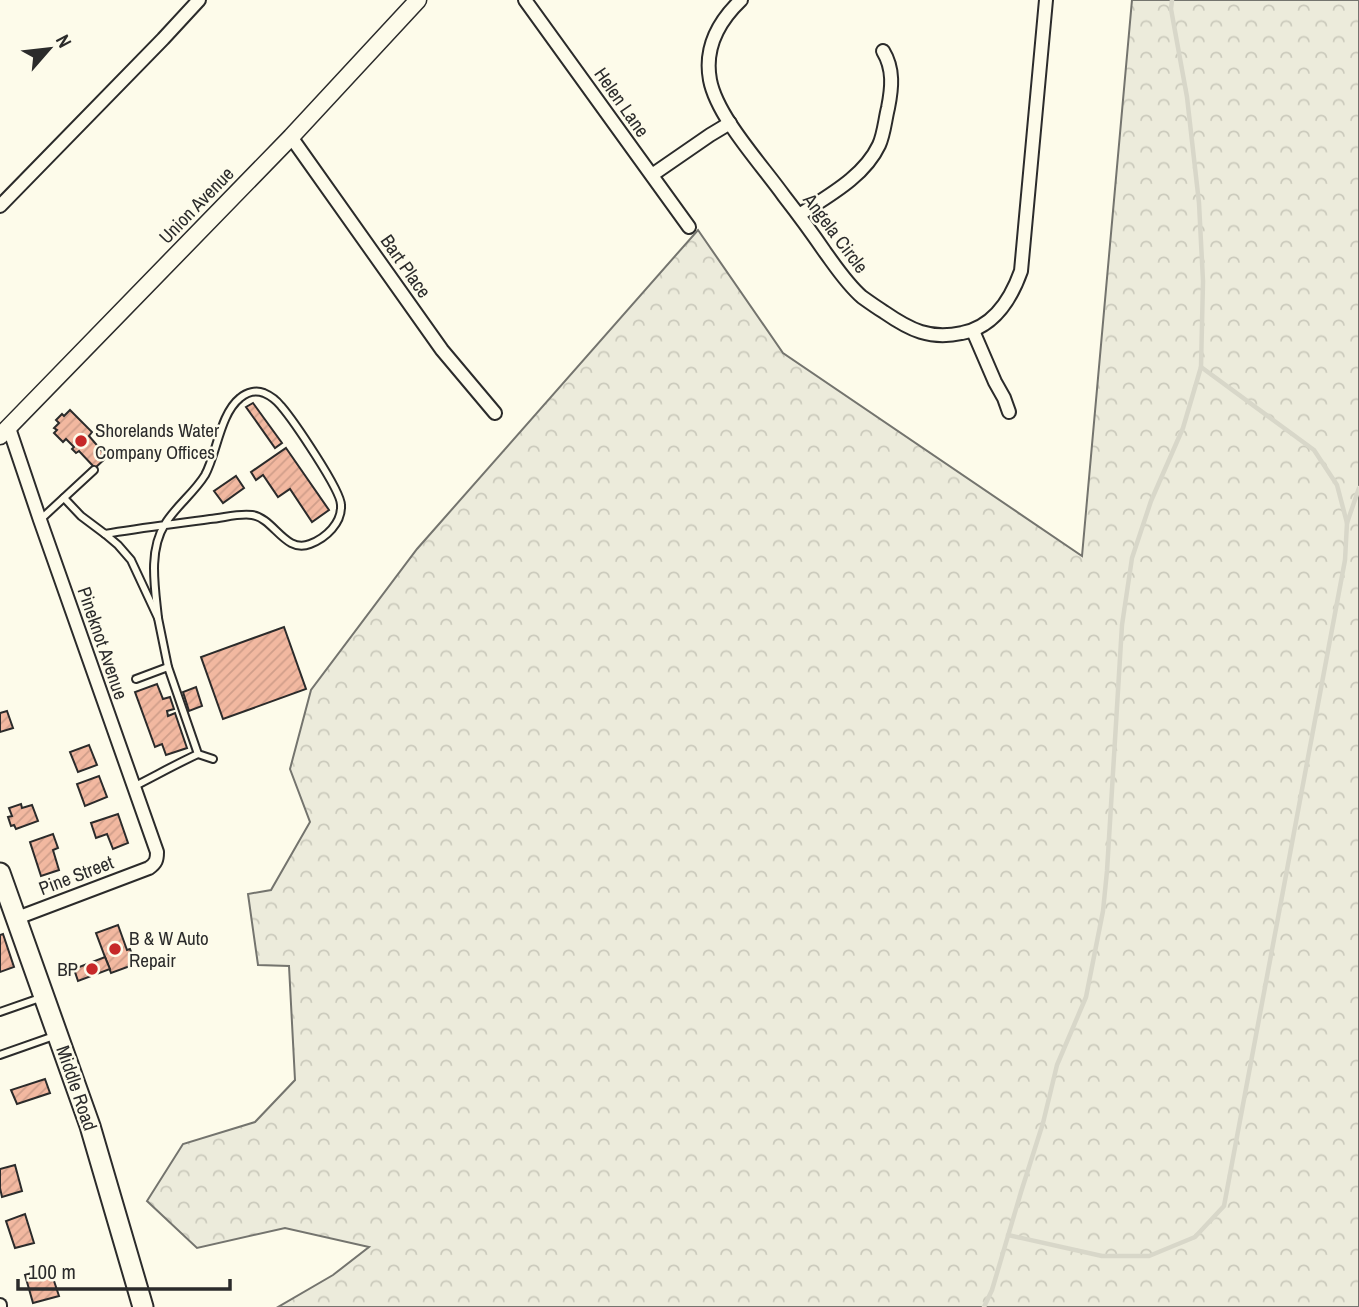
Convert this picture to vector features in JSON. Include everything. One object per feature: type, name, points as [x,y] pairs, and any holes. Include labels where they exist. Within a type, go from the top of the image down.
[{"type":"main road","name":"Middle Road","points":[[0,873],[90,1126],[143,1307]]},
{"type":"street","points":[[0,206],[199,0]]},
{"type":"street","name":"Union Avenue","points":[[4,432],[291,137],[418,0]]},
{"type":"street","name":"Helen Lane","points":[[525,0],[689,227]]},
{"type":"street","name":"Angela Circle","points":[[741,0],[729,11],[712,40],[709,55],[710,79],[718,103],[844,279],[860,296],[902,325],[922,333],[940,336],[973,331],[997,315],[1012,294],[1021,271],[1046,0]]},
{"type":"street","points":[[799,215],[859,173],[871,160],[879,144],[892,89],[889,61],[883,51]]},
{"type":"street","points":[[652,175],[730,123]]},
{"type":"street","name":"Bart Place","points":[[291,137],[442,350],[495,413]]},
{"type":"street","points":[[973,331],[1009,412]]},
{"type":"street","name":"Pineknot Avenue","points":[[4,432],[40,520],[157,852],[156,861],[149,868]]},
{"type":"street","name":"Pine Street","points":[[17,918],[149,868]]},
{"type":"lane","points":[[105,534],[164,525],[253,515],[270,524],[290,543],[304,546],[320,539],[334,527],[341,509],[340,497],[282,407],[270,396],[256,391],[239,398],[231,408],[205,473],[164,525],[156,546],[154,568],[158,618],[168,667],[198,754]]},
{"type":"lane","points":[[40,520],[94,470]]},
{"type":"lane","points":[[64,498],[81,516],[118,545],[131,560],[158,618]]},
{"type":"lane","points":[[136,679],[168,667]]},
{"type":"lane","points":[[133,787],[198,754],[213,759]]},
{"type":"lane","points":[[0,1012],[45,996]]},
{"type":"lane","points":[[0,1055],[58,1034]]},
{"type":"green space","points":[[1132,0],[1359,0],[1359,1307],[278,1307],[333,1275],[369,1247],[285,1228],[197,1248],[147,1201],[183,1144],[255,1122],[295,1080],[289,966],[258,965],[248,894],[271,890],[310,822],[290,769],[311,690],[417,549],[698,230],[783,353],[1082,556]]},
{"type":"building","points":[[253,403],[282,443],[275,448],[246,407]]},
{"type":"building","name":"Shorelands Water Company Offices","points":[[70,410],[92,432],[89,436],[107,457],[95,468],[79,451],[76,453],[72,449],[74,447],[66,439],[63,442],[54,433],[57,430],[54,428],[59,423],[56,420]]},
{"type":"building","points":[[286,448],[329,510],[312,522],[290,489],[278,497],[263,475],[256,480],[251,472]]},
{"type":"building","points":[[236,476],[244,488],[223,503],[214,491]]},
{"type":"building","points":[[284,627],[306,689],[223,719],[201,657]]},
{"type":"building","points":[[157,684],[163,699],[170,697],[174,709],[167,711],[168,716],[175,713],[187,748],[166,755],[162,744],[155,747],[135,692]]},
{"type":"building","points":[[196,687],[202,706],[189,711],[183,692]]},
{"type":"building","points":[[7,711],[13,728],[0,732],[0,713]]},
{"type":"building","points":[[89,745],[97,765],[78,772],[70,752]]},
{"type":"building","points":[[99,776],[107,797],[85,806],[77,784]]},
{"type":"building","points":[[21,804],[22,808],[32,805],[38,821],[16,829],[14,825],[11,826],[8,817],[12,816],[9,808]]},
{"type":"building","points":[[118,814],[128,843],[113,849],[107,834],[96,838],[91,823]]},
{"type":"building","points":[[53,834],[58,848],[53,850],[59,870],[41,876],[30,842]]},
{"type":"building","name":"B & W Auto Repair","points":[[118,925],[127,950],[130,949],[134,960],[131,961],[133,965],[111,973],[96,933]]},
{"type":"building","points":[[3,934],[14,967],[0,972],[0,935]]},
{"type":"building","points":[[105,957],[110,969],[78,981],[74,969]]},
{"type":"building","points":[[45,1079],[50,1093],[17,1104],[11,1090]]},
{"type":"building","points":[[15,1165],[22,1191],[2,1197],[0,1169]]},
{"type":"building","points":[[25,1214],[34,1243],[15,1248],[6,1221]]},
{"type":"building","points":[[42,1270],[44,1277],[52,1275],[59,1296],[33,1303],[25,1275]]},
{"type":"waterway","points":[[984,1307],[992,1290],[1043,1123],[1057,1065],[1086,997],[1103,911],[1122,625],[1132,558],[1151,501],[1183,428],[1201,367],[1203,281],[1199,203],[1187,97],[1171,9],[1172,0]]},
{"type":"waterway","points":[[1008,1235],[1102,1256],[1149,1256],[1195,1237],[1224,1206],[1345,560],[1347,523],[1337,485],[1314,450],[1201,367]]},
{"type":"waterway","points":[[1347,523],[1359,488]]},
{"type":"place","name":"Shorelands Water Company Offices","points":[[81,441]]},
{"type":"place","name":"B & W Auto Repair","points":[[115,949]]},
{"type":"place","name":"BP","points":[[92,969]]}]
